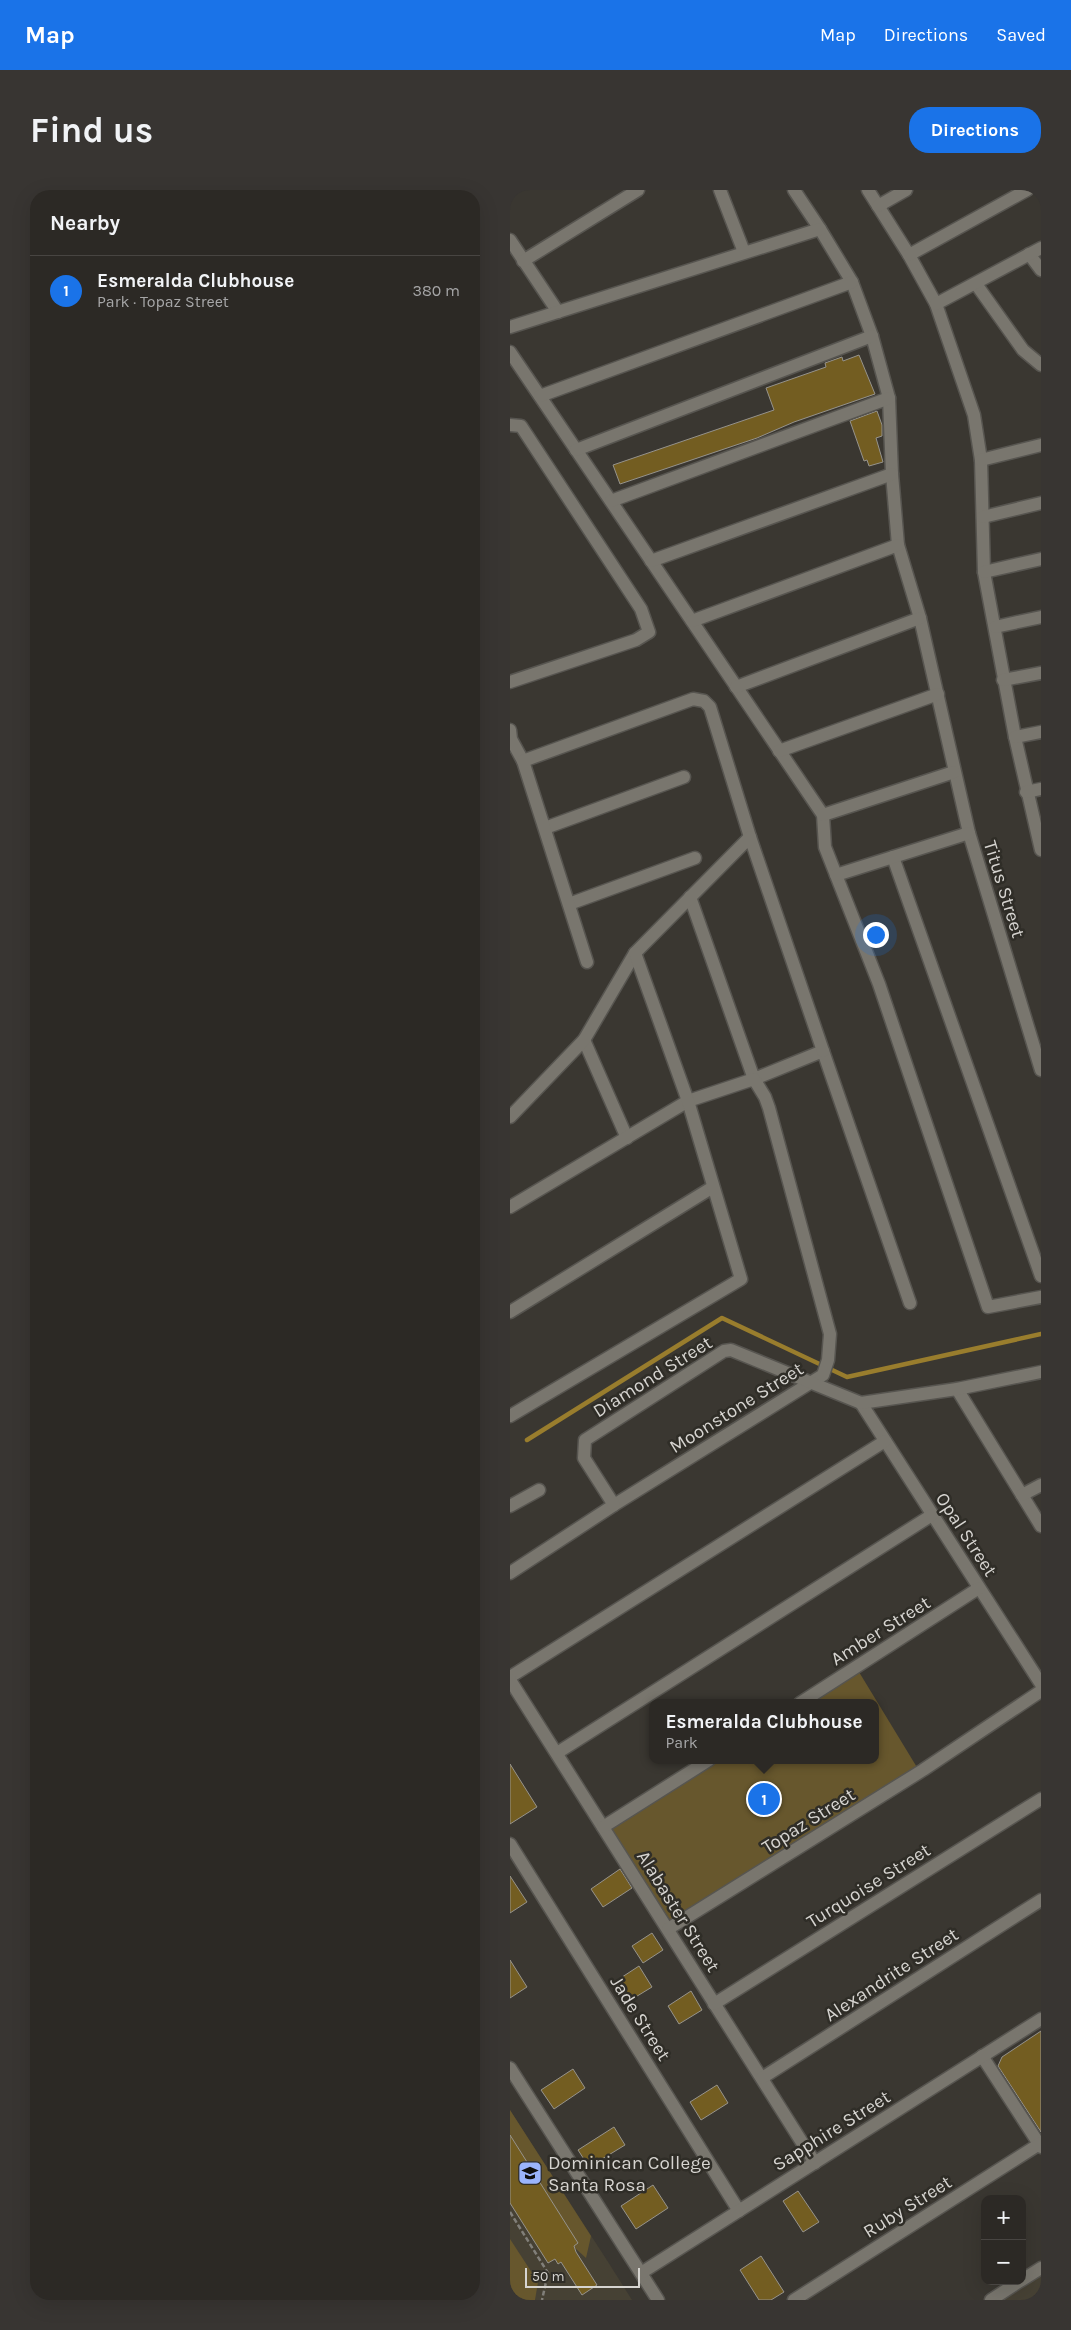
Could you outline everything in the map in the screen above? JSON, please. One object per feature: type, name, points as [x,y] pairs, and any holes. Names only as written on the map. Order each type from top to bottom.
[{"type":"street","points":[[523,261],[638,190]]},
{"type":"street","points":[[720,190],[744,252]]},
{"type":"street","name":"Titus Street","points":[[794,190],[852,282],[872,336],[889,398],[892,474],[898,545],[920,618],[969,833],[1037,1040],[1041,1070]]},
{"type":"street","points":[[868,190],[909,255],[936,304],[974,415],[981,460],[984,572],[1003,680],[1026,792],[1041,850]]},
{"type":"street","points":[[878,206],[906,190]]},
{"type":"street","points":[[909,255],[1027,190]]},
{"type":"street","points":[[510,327],[820,229]]},
{"type":"street","points":[[510,240],[558,312]]},
{"type":"street","points":[[936,304],[1041,248]]},
{"type":"street","points":[[1029,254],[1041,270]]},
{"type":"street","points":[[540,396],[852,282]]},
{"type":"street","points":[[976,284],[1023,350],[1041,365]]},
{"type":"street","points":[[576,450],[872,336]]},
{"type":"street","points":[[510,352],[823,815],[825,847],[879,984],[988,1307],[1041,1297]]},
{"type":"street","points":[[611,501],[889,398]]},
{"type":"street","points":[[510,425],[521,426],[641,609],[649,632],[636,640],[510,682]]},
{"type":"street","points":[[981,460],[1041,445]]},
{"type":"street","points":[[651,560],[892,474]]},
{"type":"street","points":[[983,517],[1041,503]]},
{"type":"street","points":[[692,621],[898,545]]},
{"type":"street","points":[[984,572],[1041,559]]},
{"type":"street","points":[[995,627],[1041,617]]},
{"type":"street","points":[[736,687],[920,618]]},
{"type":"street","points":[[1003,680],[1041,673]]},
{"type":"street","points":[[780,751],[938,694]]},
{"type":"street","points":[[523,761],[693,699],[704,701],[710,707],[750,837],[910,1304]]},
{"type":"street","points":[[510,730],[512,739],[523,761],[587,962]]},
{"type":"street","points":[[1015,737],[1041,732]]},
{"type":"street","points":[[823,815],[954,772]]},
{"type":"street","points":[[545,828],[684,777]]},
{"type":"street","points":[[1026,792],[1041,789]]},
{"type":"street","points":[[836,875],[969,833]]},
{"type":"street","points":[[510,1117],[584,1040],[635,953],[750,837]]},
{"type":"street","points":[[893,857],[1041,1276]]},
{"type":"street","points":[[569,904],[695,858]]},
{"type":"street","points":[[690,897],[754,1079]]},
{"type":"street","points":[[510,1416],[741,1279],[688,1101],[635,953]]},
{"type":"street","points":[[584,1040],[627,1138]]},
{"type":"street","points":[[510,1207],[688,1101],[754,1079],[823,1051]]},
{"type":"street","name":"Moonstone Street","points":[[510,1574],[614,1505],[823,1375],[828,1360],[830,1334],[769,1108],[765,1097],[754,1079]]},
{"type":"street","points":[[510,1312],[713,1187]]},
{"type":"street","name":"Diamond Street","points":[[614,1505],[584,1458],[585,1440],[716,1354],[731,1350],[861,1403]]},
{"type":"street","points":[[861,1403],[957,1389],[1041,1372]]},
{"type":"street","points":[[957,1389],[1041,1526]]},
{"type":"street","name":"Opal Street","points":[[861,1403],[1041,1684]]},
{"type":"street","points":[[510,1679],[885,1440]]},
{"type":"street","points":[[1022,1495],[1041,1484]]},
{"type":"street","points":[[510,1506],[539,1490]]},
{"type":"street","points":[[557,1754],[932,1515]]},
{"type":"street","name":"Amber Street","points":[[806,1699],[980,1588]]},
{"type":"street","name":"Alabaster Street","points":[[510,1679],[815,2163]]},
{"type":"street","name":"Topaz Street","points":[[668,1929],[923,1770],[1041,1691]]},
{"type":"street","points":[[603,1827],[703,1764]]},
{"type":"street","name":"Turquoise Street","points":[[714,2004],[1041,1799]]},
{"type":"street","name":"Jade Street","points":[[510,1844],[739,2211]]},
{"type":"street","name":"Alexandrite Street","points":[[762,2078],[1041,1900]]},
{"type":"street","name":"Sapphire Street","points":[[641,2273],[1041,2019]]},
{"type":"street","points":[[982,2056],[1040,2145]]},
{"type":"street","points":[[510,2068],[658,2300]]},
{"type":"street","name":"Ruby Street","points":[[794,2300],[1040,2145]]},
{"type":"street","points":[[1026,2278],[1041,2268]]},
{"type":"street","points":[[991,2300],[1015,2285]]},
{"type":"path","points":[[510,2212],[548,2273],[542,2300]]},
{"type":"shaded area","points":[[859,1672],[875,1699],[815,1699]]},
{"type":"shaded area","points":[[879,1705],[918,1769],[672,1923],[610,1828],[712,1764],[879,1764]]},
{"type":"shaded area","name":"Dominican College Santa Rosa","points":[[510,2110],[610,2265],[632,2300],[510,2300]]},
{"type":"shaded area","points":[[510,2110],[591,2236],[586,2258],[575,2248],[510,2135]]},
{"type":"shaded area","points":[[510,2239],[538,2282],[535,2300],[510,2300]]},
{"type":"shaded area","points":[[1041,2276],[1041,2300],[1003,2300]]},
{"type":"building","points":[[859,355],[875,394],[794,422],[757,438],[620,484],[613,465],[774,410],[766,388],[826,367],[825,363],[842,357],[843,361]]},
{"type":"building","points":[[877,411],[882,425],[882,436],[876,438],[883,462],[869,466],[867,460],[864,461],[850,421]]},
{"type":"building","points":[[510,1764],[537,1807],[510,1824]]},
{"type":"building","points":[[620,1869],[632,1888],[603,1907],[591,1889]]},
{"type":"building","points":[[510,1876],[527,1902],[510,1913]]},
{"type":"building","points":[[652,1933],[663,1950],[643,1963],[632,1946]]},
{"type":"building","points":[[510,1960],[527,1987],[510,1998]]},
{"type":"building","points":[[639,1966],[652,1987],[629,2001],[616,1981]]},
{"type":"building","points":[[691,1991],[702,2010],[679,2024],[668,2006]]},
{"type":"building","points":[[1041,2031],[1041,2132],[998,2066],[1002,2057]]},
{"type":"building","points":[[573,2069],[585,2088],[554,2109],[541,2090]]},
{"type":"building","points":[[717,2085],[728,2103],[701,2120],[690,2102]]},
{"type":"building","points":[[614,2127],[625,2145],[589,2167],[578,2150]]},
{"type":"building","points":[[510,2135],[578,2243],[574,2246],[576,2252],[597,2285],[582,2295],[561,2262],[558,2264],[555,2259],[548,2263],[510,2203]]},
{"type":"building","points":[[653,2185],[668,2208],[636,2229],[621,2206]]},
{"type":"building","points":[[798,2191],[819,2222],[803,2232],[783,2201]]},
{"type":"building","points":[[761,2256],[784,2292],[771,2300],[759,2300],[740,2270]]},
{"type":"waterway","points":[[527,1440],[722,1318],[847,1377],[1041,1334]]},
{"type":"place","name":"Esmeralda Clubhouse","points":[[764,1799]]},
{"type":"place","name":"Dominican College Santa Rosa","points":[[530,2173]]}]
